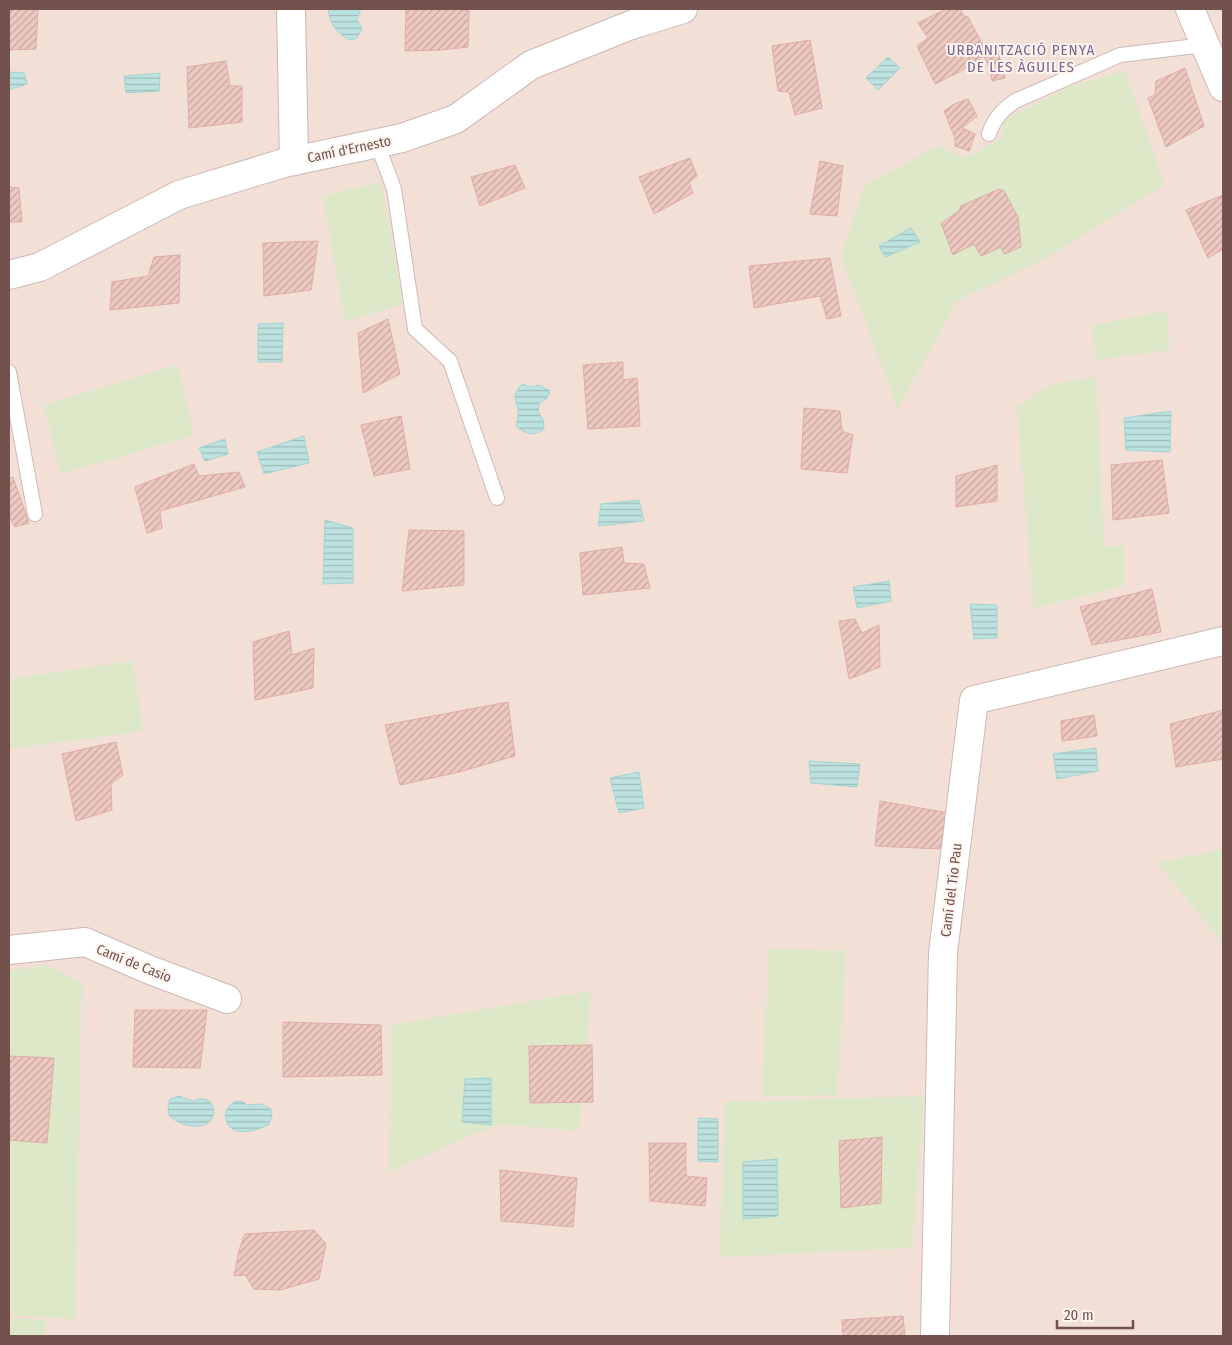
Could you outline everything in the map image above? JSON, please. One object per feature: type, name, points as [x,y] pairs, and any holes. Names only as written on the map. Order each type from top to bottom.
[{"type":"street","points":[[291,9],[294,161]]},
{"type":"street","name":"Camí d'Ernesto","points":[[9,275],[40,267],[179,195],[294,161],[402,138],[456,119],[531,65],[631,25],[683,9]]},
{"type":"street","points":[[1190,9],[1223,87]]},
{"type":"street","name":"Camí del Tio Pau","points":[[935,1336],[943,953],[974,700],[1223,641]]},
{"type":"street","name":"Camí de Casio","points":[[9,950],[85,942],[150,970],[228,999]]},
{"type":"lane","points":[[989,134],[997,116],[1005,108],[1031,93],[1120,55],[1205,45]]},
{"type":"lane","points":[[377,143],[394,189],[415,329],[450,361],[497,498]]},
{"type":"lane","points":[[9,372],[35,514]]},
{"type":"shaded area","points":[[9,9],[1223,9],[1223,1336],[9,1336]]},
{"type":"green space","points":[[1125,71],[1164,185],[1048,257],[957,301],[898,409],[841,256],[864,186],[938,146],[966,158],[1002,138],[1001,121],[1071,86]]},
{"type":"green space","points":[[381,182],[403,304],[345,322],[323,196]]},
{"type":"green space","points":[[1168,311],[1170,350],[1096,360],[1092,325]]},
{"type":"green space","points":[[177,365],[194,435],[61,474],[44,405]]},
{"type":"green space","points":[[1096,377],[1104,547],[1124,545],[1124,586],[1034,608],[1017,407],[1050,385]]},
{"type":"green space","points":[[133,661],[143,731],[9,749],[9,679]]},
{"type":"green space","points":[[1223,849],[1223,943],[1158,863]]},
{"type":"green space","points":[[769,949],[846,951],[837,1095],[762,1097]]},
{"type":"green space","points":[[48,965],[82,983],[75,1319],[9,1315],[9,971]]},
{"type":"green space","points":[[591,991],[579,1131],[500,1124],[448,1145],[390,1172],[391,1025]]},
{"type":"green space","points":[[924,1096],[912,1248],[720,1257],[725,1102]]},
{"type":"green space","points":[[9,1318],[46,1320],[45,1336],[9,1336]]},
{"type":"water","points":[[328,9],[361,9],[357,19],[362,29],[357,38],[350,40],[337,31],[332,24]]},
{"type":"water","points":[[888,57],[900,68],[878,90],[866,78]]},
{"type":"water","points":[[9,72],[24,73],[27,84],[9,90]]},
{"type":"water","points":[[160,73],[159,91],[126,93],[124,76]]},
{"type":"water","points":[[911,228],[920,242],[885,257],[879,246]]},
{"type":"water","points":[[283,323],[282,362],[258,362],[258,324]]},
{"type":"water","points":[[522,384],[531,387],[539,385],[550,391],[547,398],[539,404],[538,412],[543,419],[544,429],[537,433],[526,433],[516,426],[518,412],[515,397]]},
{"type":"water","points":[[1171,411],[1170,452],[1126,450],[1124,418]]},
{"type":"water","points":[[304,436],[309,463],[264,474],[257,452]]},
{"type":"water","points":[[225,439],[228,454],[205,461],[199,448]]},
{"type":"water","points":[[639,500],[644,521],[598,526],[601,504]]},
{"type":"water","points":[[325,520],[353,528],[353,583],[323,584]]},
{"type":"water","points":[[889,581],[891,601],[857,608],[853,587]]},
{"type":"water","points":[[970,604],[997,605],[997,638],[974,639]]},
{"type":"water","points":[[1096,748],[1098,771],[1057,779],[1053,754]]},
{"type":"water","points":[[809,761],[860,764],[857,787],[811,783]]},
{"type":"water","points":[[639,772],[644,808],[619,813],[610,778]]},
{"type":"water","points":[[491,1078],[491,1125],[462,1122],[465,1079]]},
{"type":"water","points":[[179,1096],[193,1101],[208,1100],[214,1110],[209,1122],[203,1125],[186,1125],[169,1115],[170,1099]]},
{"type":"water","points":[[237,1101],[248,1105],[262,1104],[271,1109],[272,1116],[269,1124],[244,1132],[234,1130],[227,1123],[225,1115],[230,1105]]},
{"type":"water","points":[[698,1118],[718,1119],[718,1162],[698,1161]]},
{"type":"water","points":[[777,1159],[778,1216],[743,1219],[743,1162]]},
{"type":"building","points":[[9,9],[38,9],[36,49],[9,50]]},
{"type":"building","points":[[406,9],[456,9],[469,11],[468,47],[405,51]]},
{"type":"building","points":[[946,9],[960,9],[964,16],[968,17],[987,53],[997,48],[1005,78],[992,81],[990,69],[984,56],[963,70],[935,84],[917,46],[928,38],[918,23]]},
{"type":"building","points":[[810,40],[822,108],[795,115],[789,92],[778,91],[772,46]]},
{"type":"building","points":[[226,61],[230,86],[242,86],[242,122],[189,128],[187,67]]},
{"type":"building","points":[[1185,68],[1204,126],[1166,147],[1148,98],[1155,95],[1156,81]]},
{"type":"building","points":[[968,99],[977,116],[962,128],[975,134],[969,151],[955,146],[955,138],[944,111],[954,104]]},
{"type":"building","points":[[690,158],[697,176],[689,182],[693,193],[654,214],[639,177]]},
{"type":"building","points":[[820,161],[843,166],[837,216],[810,214]]},
{"type":"building","points":[[515,165],[525,188],[480,206],[471,177]]},
{"type":"building","points":[[9,187],[19,188],[22,222],[9,222]]},
{"type":"building","points":[[999,189],[1004,191],[1018,217],[1021,247],[1004,254],[1001,247],[981,256],[974,244],[953,255],[941,223],[959,211],[961,206]]},
{"type":"building","points":[[1223,195],[1223,249],[1208,258],[1186,210]]},
{"type":"building","points":[[318,241],[311,290],[264,296],[263,243]]},
{"type":"building","points":[[180,255],[179,303],[110,310],[112,282],[148,276],[154,257]]},
{"type":"building","points":[[830,258],[841,316],[827,319],[820,296],[754,308],[749,266]]},
{"type":"building","points":[[388,319],[400,374],[363,393],[358,333]]},
{"type":"building","points":[[623,362],[623,380],[637,378],[640,426],[588,429],[583,365]]},
{"type":"building","points":[[804,408],[840,411],[842,431],[853,435],[847,473],[801,469]]},
{"type":"building","points":[[401,416],[410,469],[374,476],[361,425]]},
{"type":"building","points":[[1162,460],[1169,513],[1113,520],[1111,465]]},
{"type":"building","points":[[194,464],[199,476],[239,472],[245,487],[160,511],[162,528],[147,533],[135,487]]},
{"type":"building","points":[[997,465],[997,501],[956,507],[956,476]]},
{"type":"building","points":[[13,477],[29,523],[15,527],[9,517],[9,479]]},
{"type":"building","points":[[409,530],[464,531],[464,585],[402,591]]},
{"type":"building","points":[[622,547],[624,563],[644,564],[650,588],[583,595],[580,553]]},
{"type":"building","points":[[1152,589],[1161,632],[1092,645],[1080,607]]},
{"type":"building","points":[[855,619],[862,633],[879,625],[880,667],[849,679],[839,621]]},
{"type":"building","points":[[289,631],[292,655],[314,648],[313,688],[255,700],[253,642]]},
{"type":"building","points":[[508,702],[515,756],[459,772],[400,785],[385,725]]},
{"type":"building","points":[[1223,710],[1223,759],[1176,767],[1170,724]]},
{"type":"building","points":[[1094,715],[1097,736],[1062,741],[1061,721]]},
{"type":"building","points":[[116,742],[123,775],[111,784],[112,810],[76,821],[62,754]]},
{"type":"building","points":[[880,801],[949,813],[940,849],[875,846]]},
{"type":"building","points":[[135,1010],[207,1010],[200,1068],[133,1067]]},
{"type":"building","points":[[283,1022],[381,1025],[382,1075],[283,1077]]},
{"type":"building","points":[[592,1045],[593,1102],[530,1103],[529,1046]]},
{"type":"building","points":[[9,1056],[54,1058],[47,1143],[9,1140]]},
{"type":"building","points":[[882,1137],[881,1203],[841,1208],[839,1141]]},
{"type":"building","points":[[649,1143],[686,1143],[686,1176],[707,1178],[705,1206],[650,1201]]},
{"type":"building","points":[[500,1170],[577,1178],[573,1227],[501,1221]]},
{"type":"building","points":[[314,1230],[326,1244],[319,1279],[280,1290],[254,1289],[245,1275],[234,1276],[239,1250],[245,1234]]},
{"type":"building","points":[[903,1316],[905,1336],[843,1336],[842,1320]]},
{"type":"district","name":"URBANITZACIÓ PENYA DE LES ÀGUILES","points":[[1021,58]]}]
